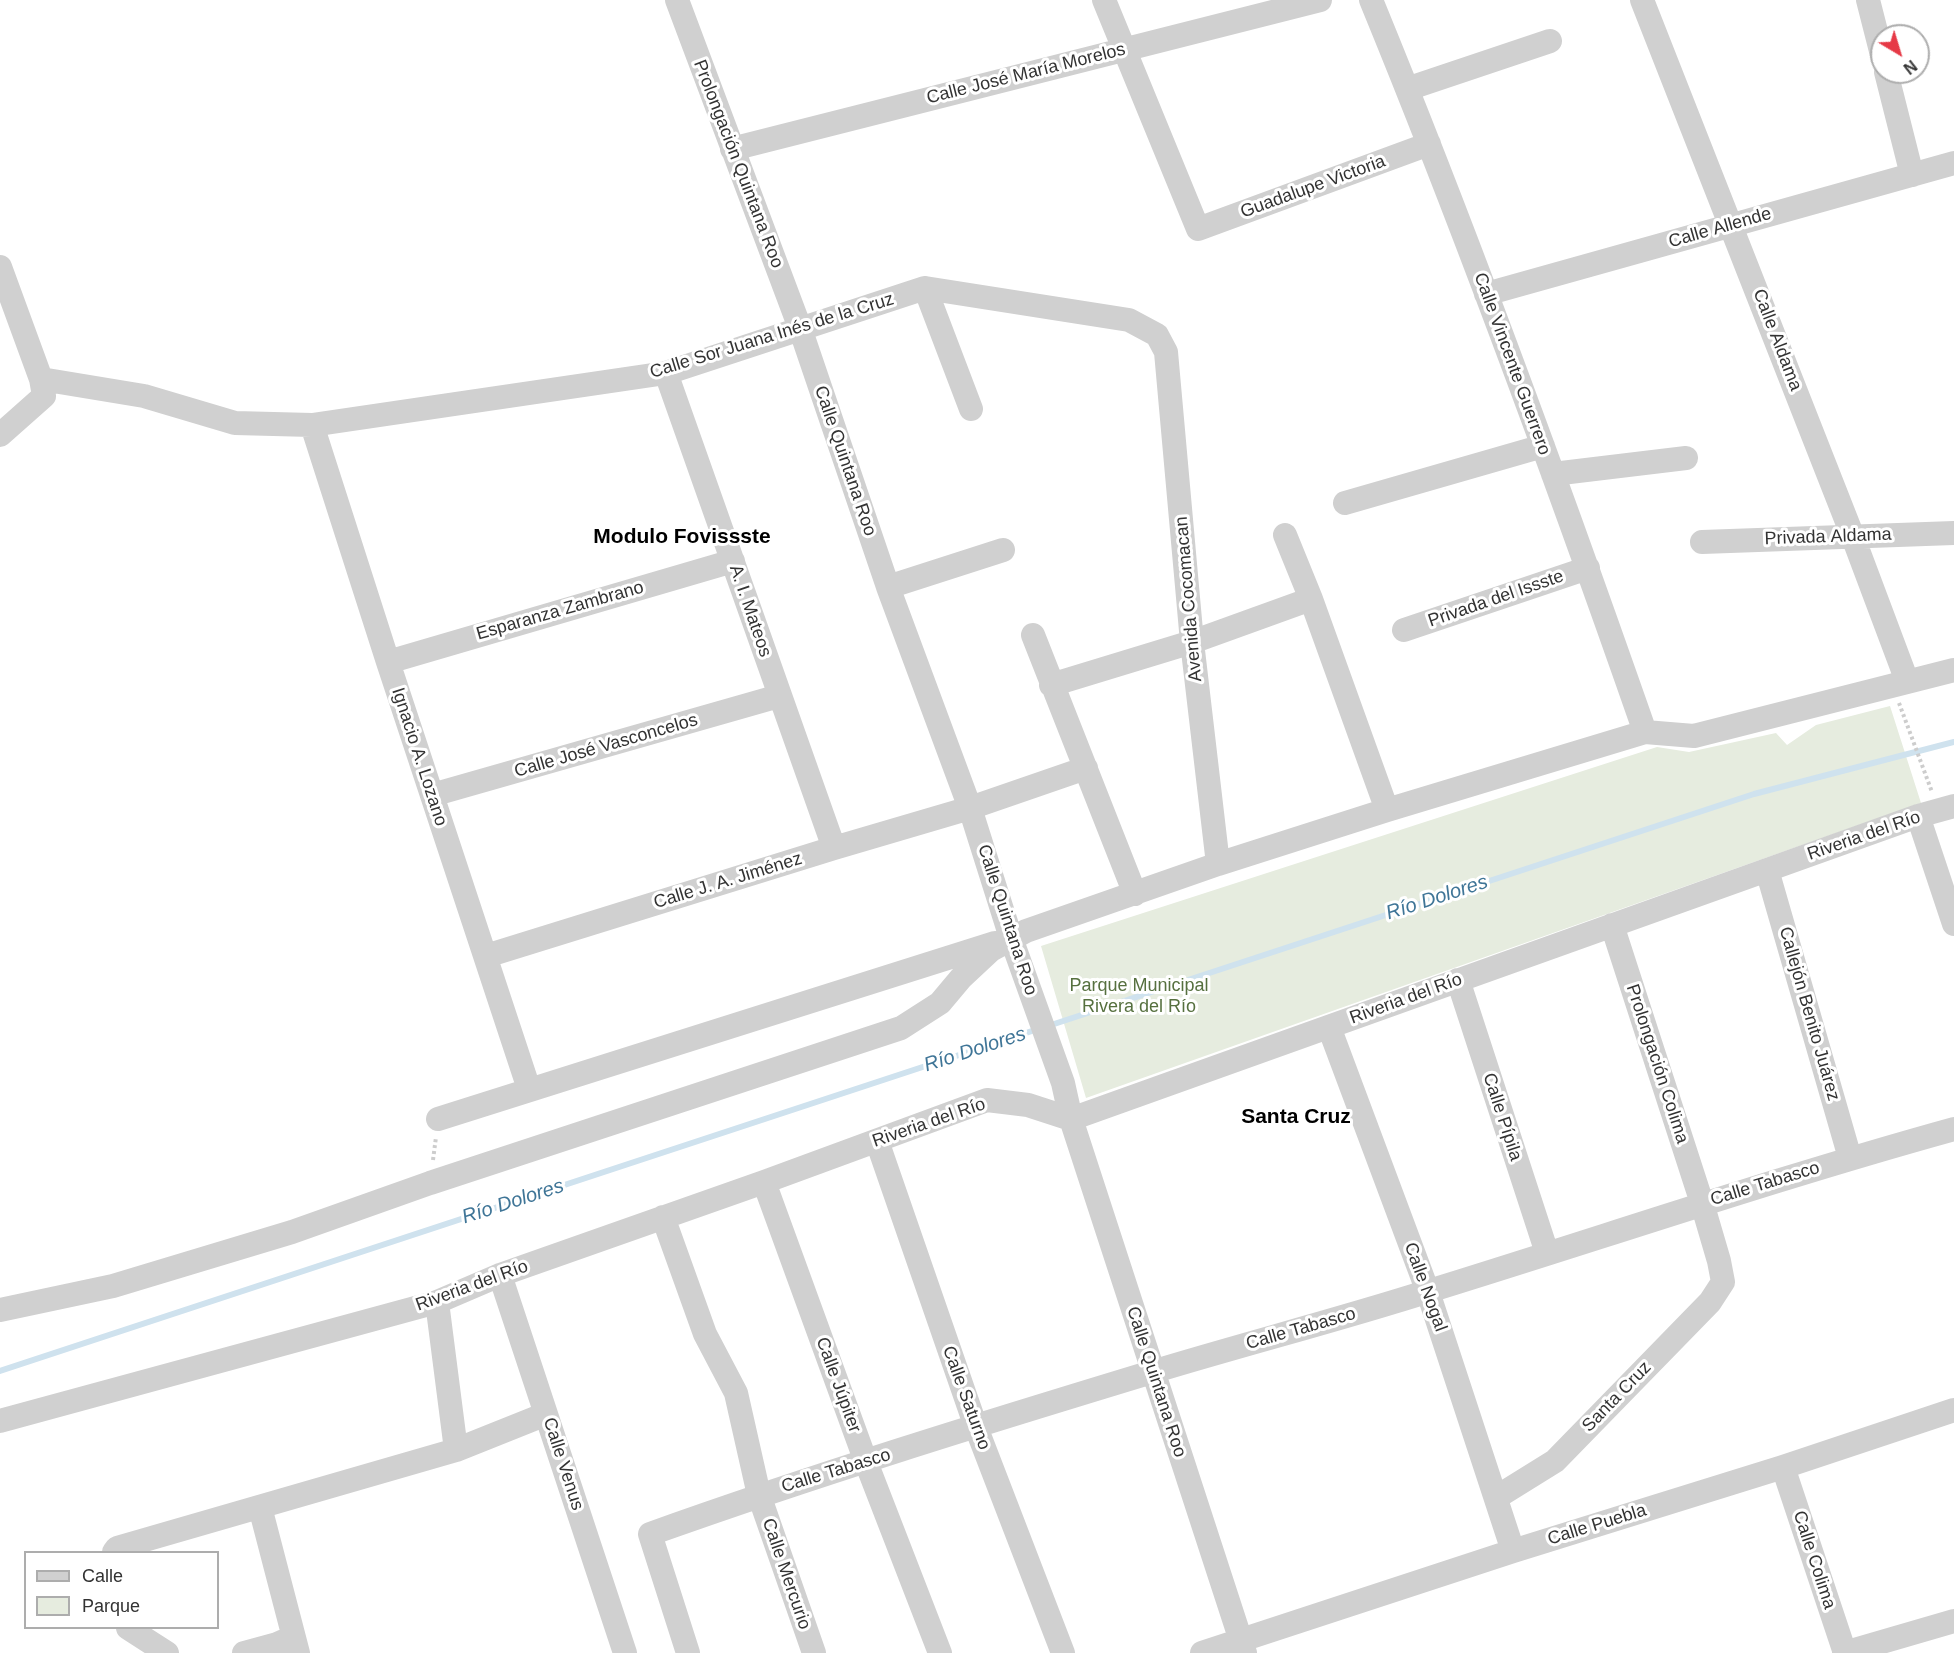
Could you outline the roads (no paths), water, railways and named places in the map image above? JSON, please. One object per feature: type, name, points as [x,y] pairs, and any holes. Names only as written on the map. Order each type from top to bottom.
[{"type":"street","name":"Prolongación Quintana Roo","points":[[677,0],[800,328]]},
{"type":"street","points":[[1104,0],[1124,49]]},
{"type":"street","name":"Calle José María Morelos","points":[[732,149],[1320,0]]},
{"type":"street","name":"Calle Vincente Guerrero","points":[[1371,0],[1429,144],[1544,446],[1645,732]]},
{"type":"street","name":"Calle Aldama","points":[[1642,0],[1732,225],[1907,681]]},
{"type":"street","points":[[1868,0],[1874,24]]},
{"type":"street","points":[[1407,89],[1550,41]]},
{"type":"street","name":"Guadalupe Victoria","points":[[1124,49],[1197,230],[1429,144]]},
{"type":"street","points":[[1889,84],[1912,175]]},
{"type":"street","name":"Calle Allende","points":[[1486,294],[1954,163]]},
{"type":"street","points":[[0,267],[43,387],[0,435]]},
{"type":"street","points":[[925,288],[971,409]]},
{"type":"street","name":"Calle Sor Juana Inés de la Cruz","points":[[43,387],[144,396],[235,423],[312,425],[666,373],[925,288],[1129,320],[1157,335]]},
{"type":"street","name":"Calle Quintana Roo","points":[[800,328],[888,587],[970,808],[1011,938],[1063,1083],[1071,1119],[1243,1647]]},
{"type":"street","name":"Avenida Cocomacan","points":[[1157,335],[1166,352],[1192,642],[1218,864]]},
{"type":"street","name":"A. I. Mateos","points":[[666,373],[834,848]]},
{"type":"street","name":"Ignacio A. Lozano","points":[[312,425],[529,1089]]},
{"type":"street","points":[[1345,503],[1544,446]]},
{"type":"street","points":[[1553,474],[1686,458]]},
{"type":"street","name":"Privada Aldama","points":[[1702,542],[1954,533]]},
{"type":"street","points":[[1285,535],[1311,599],[1387,810]]},
{"type":"street","points":[[888,587],[1003,550]]},
{"type":"street","name":"Esparanza Zambrano","points":[[388,662],[733,561]]},
{"type":"street","name":"Privada del Issste","points":[[1404,630],[1588,568]]},
{"type":"street","points":[[1051,684],[1192,642],[1311,599]]},
{"type":"street","points":[[1033,635],[1135,894]]},
{"type":"street","points":[[0,1310],[124,1283],[292,1232],[430,1183],[901,1028],[940,1003],[991,950],[1011,938],[1218,864],[1645,732],[1694,736],[1954,670]]},
{"type":"street","name":"Calle José Vasconcelos","points":[[432,795],[779,696]]},
{"type":"street","name":"Calle J. A. Jiménez","points":[[486,956],[970,808],[1086,768]]},
{"type":"street","name":"Riveria del Río","points":[[0,1421],[437,1302],[500,1275],[987,1100],[1028,1105],[1071,1119],[1918,816],[1954,806]]},
{"type":"street","points":[[1918,816],[1954,924]]},
{"type":"street","name":"Callejón Benito Juárez","points":[[1767,870],[1850,1158]]},
{"type":"street","name":"Prolongación Colima","points":[[1612,925],[1702,1203],[1723,1282]]},
{"type":"street","points":[[438,1119],[1011,938]]},
{"type":"street","name":"Calle Pípila","points":[[1458,980],[1547,1253]]},
{"type":"street","name":"Calle Nogal","points":[[1329,1027],[1428,1292],[1514,1551]]},
{"type":"street","name":"Calle Tabasco","points":[[688,1653],[650,1534],[759,1495],[1153,1372],[1428,1292],[1702,1203],[1954,1129]]},
{"type":"street","name":"Calle Saturno","points":[[877,1141],[976,1427],[1063,1653]]},
{"type":"street","name":"Calle Júpiter","points":[[764,1182],[940,1653]]},
{"type":"street","name":"Calle Mercurio","points":[[663,1216],[705,1334],[736,1393],[759,1495],[814,1653]]},
{"type":"street","name":"Calle Venus","points":[[500,1275],[625,1653]]},
{"type":"street","name":"Santa Cruz","points":[[1497,1497],[1555,1461],[1710,1302],[1723,1282]]},
{"type":"street","points":[[437,1302],[456,1450]]},
{"type":"street","name":"Calle Puebla","points":[[1202,1653],[1243,1647],[1514,1551],[1783,1467],[1954,1410]]},
{"type":"street","points":[[115,1551],[117,1548],[456,1450],[546,1414]]},
{"type":"street","name":"Calle Colima","points":[[1783,1467],[1844,1653]]},
{"type":"street","points":[[244,1653],[277,1644],[296,1645],[260,1507]]},
{"type":"street","points":[[1844,1653],[1954,1621]]},
{"type":"street","points":[[130,1629],[167,1653]]},
{"type":"waterway","name":"Río Dolores","points":[[1048,1026],[1754,794],[1954,742]]},
{"type":"waterway","name":"Río Dolores","points":[[0,1371],[1038,1029]]},
{"type":"district","name":"Modulo Fovissste","points":[[682,537]]},
{"type":"district","name":"Santa Cruz","points":[[1296,1117]]},
{"type":"park label","name":"Parque Municipal Rivera del Río","points":[[1139,996]]}]
